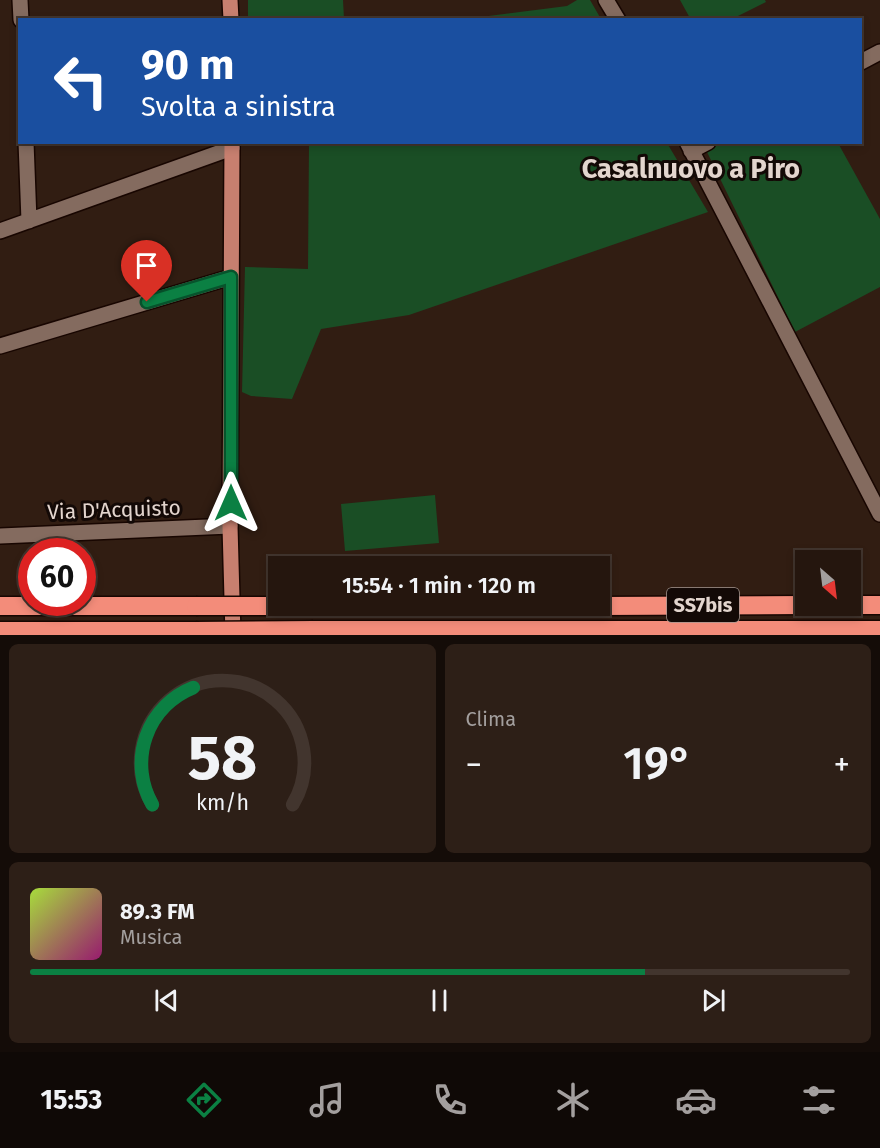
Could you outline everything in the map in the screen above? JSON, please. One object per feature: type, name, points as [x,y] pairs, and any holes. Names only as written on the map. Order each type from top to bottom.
[{"type":"highway","name":"SS7bis","points":[[610,606],[795,605]]},
{"type":"highway","points":[[861,605],[880,605]]},
{"type":"highway","points":[[0,606],[268,606]]},
{"type":"highway","name":"SS7bis","points":[[0,631],[880,630]]},
{"type":"main road","points":[[230,0],[231,18]]},
{"type":"main road","points":[[232,145],[230,526],[233,635]]},
{"type":"street","points":[[20,0],[21,18]]},
{"type":"street","points":[[606,0],[617,18]]},
{"type":"street","points":[[862,61],[880,52]]},
{"type":"street","points":[[26,144],[29,221]]},
{"type":"street","points":[[0,231],[232,145]]},
{"type":"street","points":[[689,147],[880,514]]},
{"type":"street","points":[[0,346],[231,277]]},
{"type":"street","name":"Via D'Acquisto","points":[[0,536],[230,526]]},
{"type":"green space","points":[[248,0],[343,0],[344,18],[248,18]]},
{"type":"green space","points":[[577,0],[590,0],[600,18],[473,18],[567,6]]},
{"type":"green space","points":[[680,0],[765,0],[766,2],[734,18],[690,18]]},
{"type":"green space","points":[[309,144],[668,144],[708,212],[409,315],[321,329],[292,399],[251,396],[242,392],[245,267],[308,269]]},
{"type":"green space","points":[[719,144],[839,144],[880,219],[880,287],[795,332],[706,150]]},
{"type":"green space","points":[[435,495],[439,543],[345,551],[341,504]]},
{"type":"district","name":"Casalnuovo a Piro","points":[[691,169]]},
{"type":"route","points":[[147,302],[231,277],[231,503]]}]
